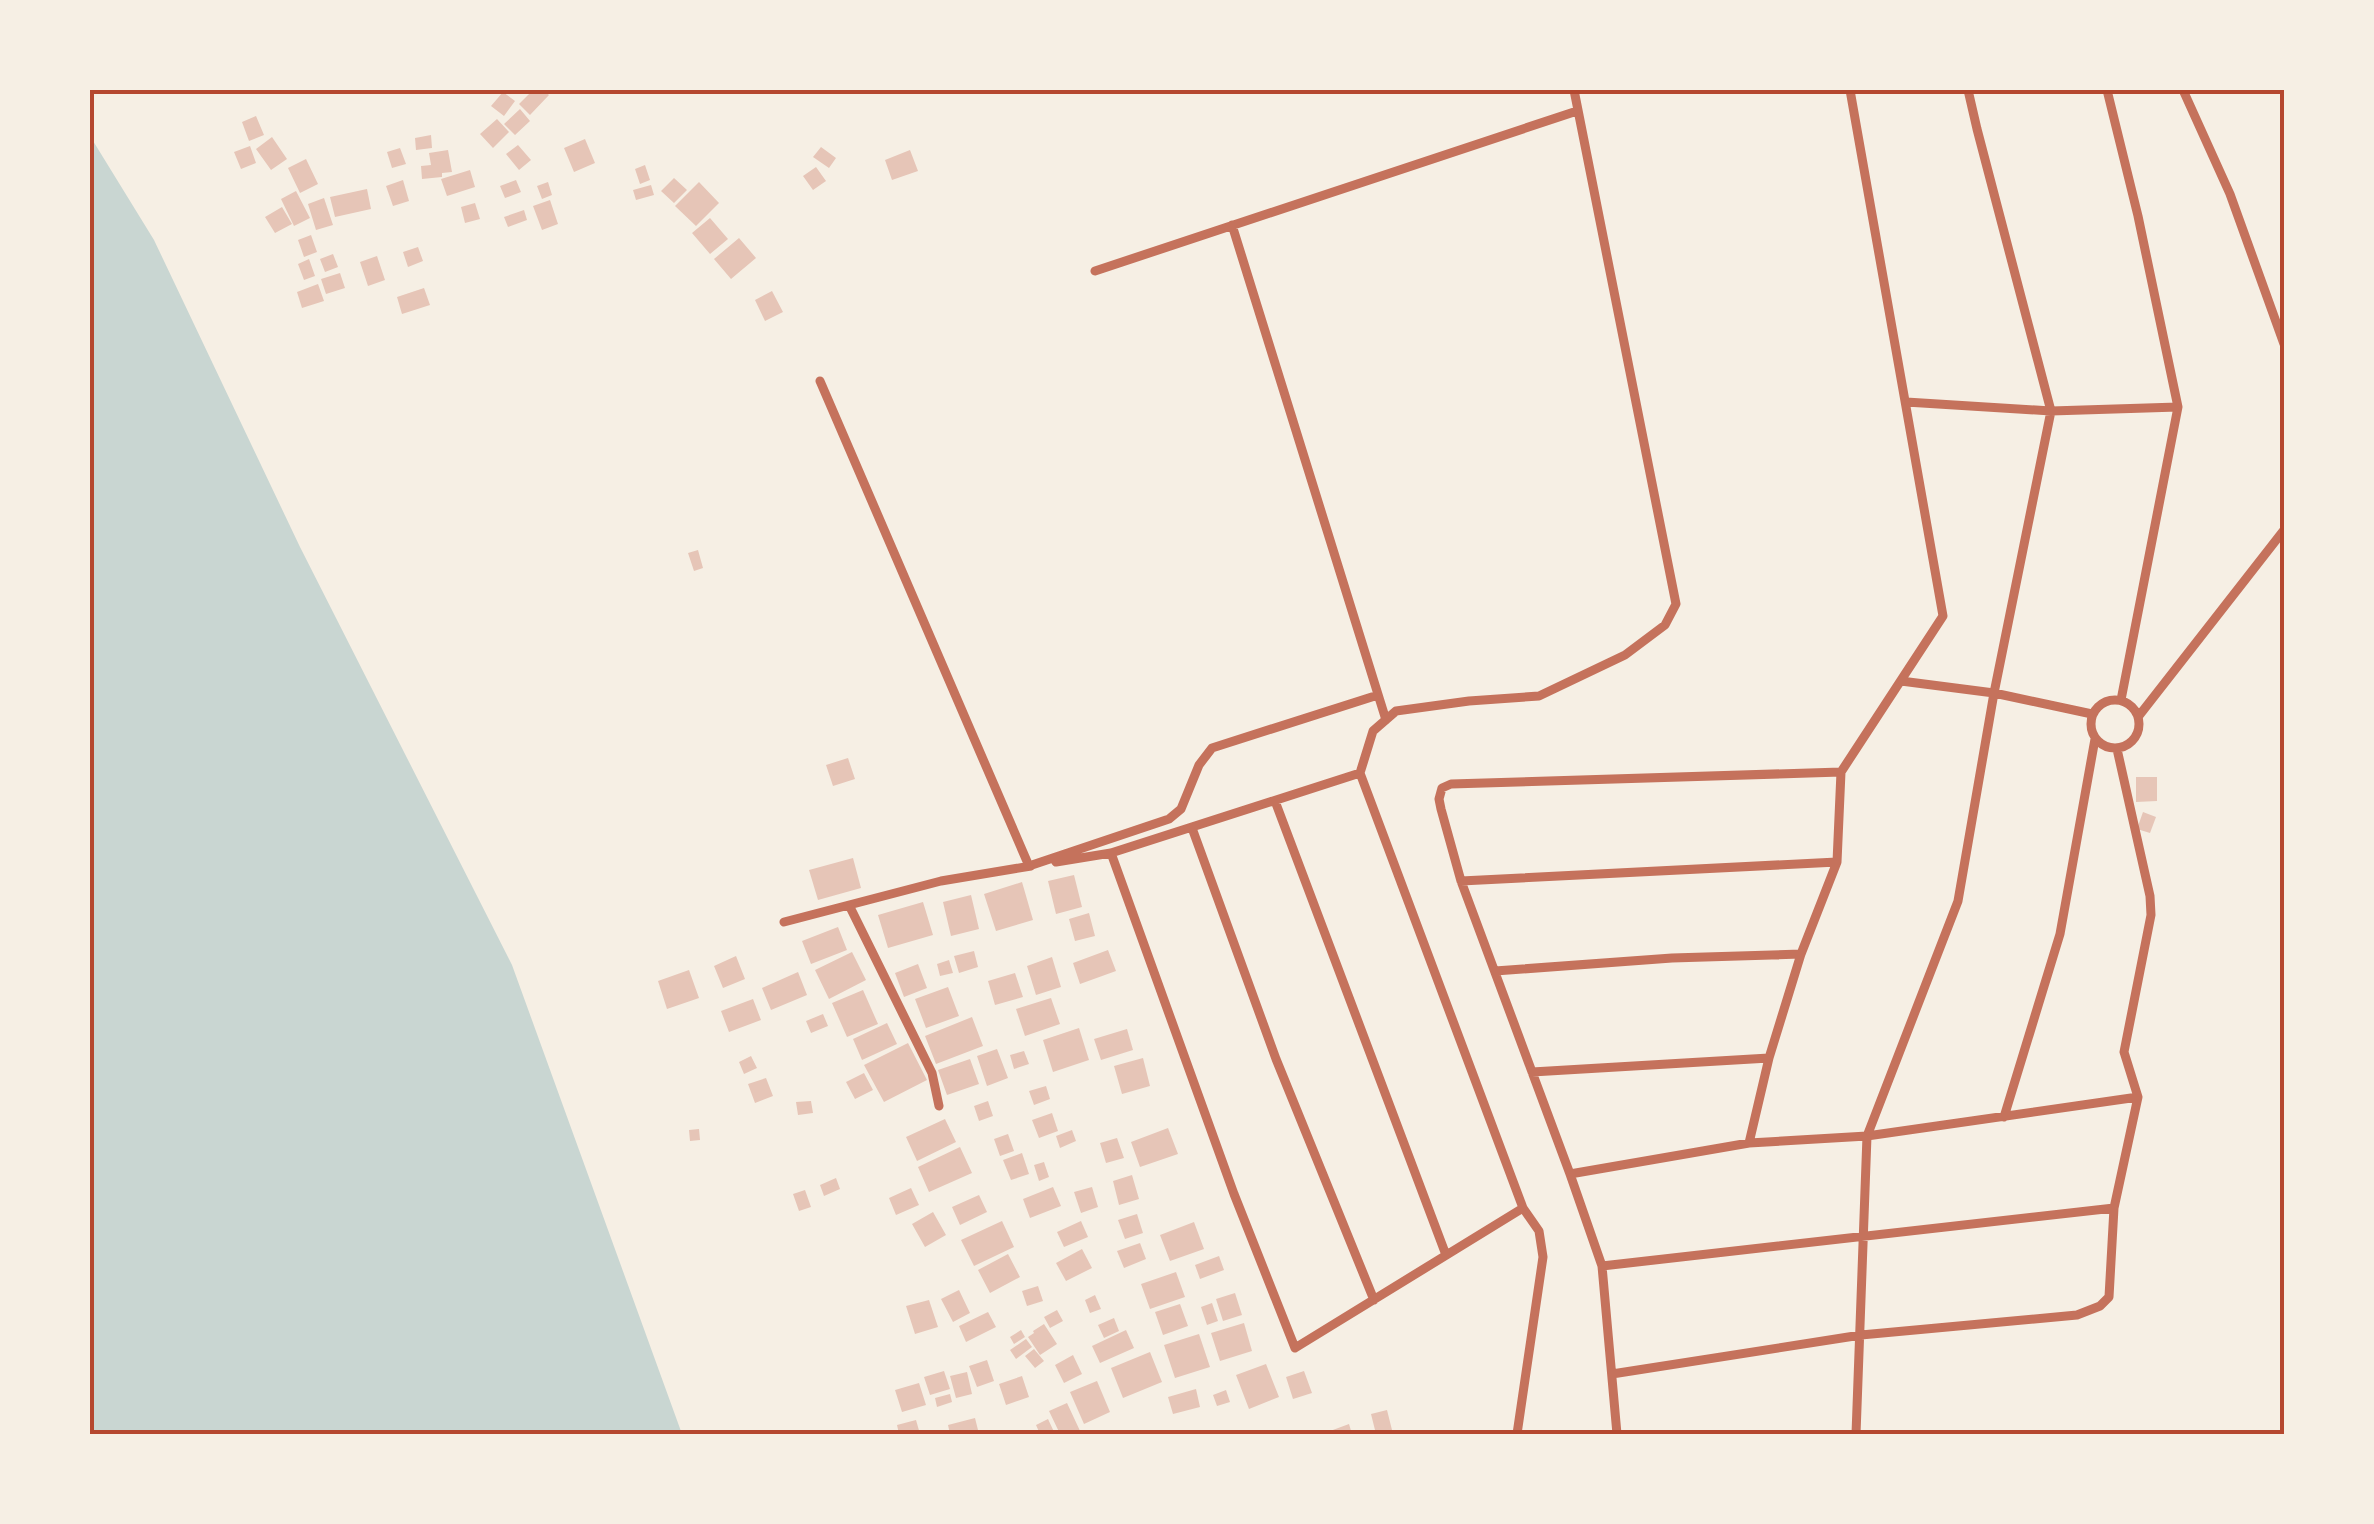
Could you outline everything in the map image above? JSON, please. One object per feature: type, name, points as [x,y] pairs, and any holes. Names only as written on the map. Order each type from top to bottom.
[{"type":"street","points":[[1517,1434],[1543,1258],[1539,1231],[1522,1208],[1360,772],[1373,731],[1396,711],[1538,696],[1625,655],[1665,624],[1676,604],[1574,90]]},
{"type":"street","points":[[1749,1143],[1769,1058],[1801,954],[1837,862],[1840,772],[1943,616],[1850,90]]},
{"type":"street","points":[[1856,1434],[1867,1136],[1958,902],[1994,693],[2051,412],[1968,90]]},
{"type":"street","points":[[2108,90],[2178,407],[2120,700]]},
{"type":"street","points":[[2182,90],[2230,194],[2284,344]]},
{"type":"street","points":[[1095,271],[1578,111]]},
{"type":"street","points":[[1232,226],[1386,720]]},
{"type":"street","points":[[820,381],[1029,866]]},
{"type":"street","points":[[1906,402],[2051,412],[2178,407]]},
{"type":"street","points":[[2138,717],[2284,530]]},
{"type":"street","points":[[1901,681],[1994,693],[2092,714]]},
{"type":"street","points":[[1029,866],[1169,819],[1181,809],[1198,766],[1212,748],[1378,695]]},
{"type":"street","points":[[2004,1117],[2060,934],[2094,739],[2092,714],[2104,702],[2120,700],[2138,717],[2140,726],[2133,741],[2118,749],[2094,739]]},
{"type":"street","points":[[1612,1374],[1862,1335],[2078,1315],[2100,1306],[2109,1297],[2114,1208],[2138,1097],[2124,1052],[2152,915],[2118,749]]},
{"type":"street","points":[[784,922],[941,881],[1111,853],[1360,772]]},
{"type":"street","points":[[1617,1434],[1602,1266],[1461,880],[1439,798],[1442,788],[1451,784],[1840,772]]},
{"type":"street","points":[[1275,801],[1446,1255]]},
{"type":"street","points":[[1192,828],[1276,1059],[1374,1300]]},
{"type":"street","points":[[1111,853],[1234,1194],[1295,1348],[1522,1208]]},
{"type":"street","points":[[1461,880],[1837,862]]},
{"type":"street","points":[[849,905],[932,1073],[939,1106]]},
{"type":"street","points":[[1495,971],[1672,958],[1801,954]]},
{"type":"street","points":[[1532,1072],[1769,1058]]},
{"type":"street","points":[[1570,1174],[1749,1143],[1867,1136],[2138,1097]]},
{"type":"street","points":[[1602,1266],[2114,1208]]},
{"type":"shaded area","points":[[90,136],[154,240],[300,547],[512,965],[682,1434],[90,1434]]},
{"type":"building","points":[[533,90],[544,90],[549,95],[530,115],[519,104]]},
{"type":"building","points":[[503,92],[515,101],[504,116],[491,106]]},
{"type":"building","points":[[520,109],[530,121],[515,135],[504,124]]},
{"type":"building","points":[[256,116],[264,135],[249,141],[242,122]]},
{"type":"building","points":[[497,119],[509,132],[493,148],[480,134]]},
{"type":"building","points":[[431,135],[432,148],[416,150],[415,138]]},
{"type":"building","points":[[272,137],[287,159],[271,170],[256,149]]},
{"type":"building","points":[[585,139],[595,163],[574,172],[564,148]]},
{"type":"building","points":[[518,145],[531,160],[519,170],[506,154]]},
{"type":"building","points":[[250,146],[256,163],[241,169],[234,152]]},
{"type":"building","points":[[821,147],[836,158],[829,168],[813,157]]},
{"type":"building","points":[[400,148],[406,164],[392,168],[387,152]]},
{"type":"building","points":[[448,150],[452,172],[422,179],[421,166],[431,165],[429,153]]},
{"type":"building","points":[[910,150],[918,171],[892,180],[885,160]]},
{"type":"building","points":[[306,159],[318,184],[300,193],[288,168]]},
{"type":"building","points":[[645,165],[650,180],[640,184],[635,169]]},
{"type":"building","points":[[816,167],[826,181],[813,190],[803,176]]},
{"type":"building","points":[[470,170],[475,187],[447,196],[441,179]]},
{"type":"building","points":[[674,178],[687,190],[674,203],[661,191]]},
{"type":"building","points":[[403,180],[409,201],[393,206],[386,186]]},
{"type":"building","points":[[516,180],[521,192],[505,198],[500,186]]},
{"type":"building","points":[[548,182],[552,195],[542,199],[537,186]]},
{"type":"building","points":[[699,182],[719,203],[696,226],[675,206]]},
{"type":"building","points":[[651,185],[654,195],[636,200],[633,190]]},
{"type":"building","points":[[367,189],[371,209],[335,217],[330,197]]},
{"type":"building","points":[[296,191],[310,218],[294,226],[281,199]]},
{"type":"building","points":[[324,198],[333,225],[316,230],[308,204]]},
{"type":"building","points":[[550,200],[558,224],[542,230],[533,206]]},
{"type":"building","points":[[475,203],[480,219],[465,223],[461,207]]},
{"type":"building","points":[[282,207],[292,224],[275,233],[265,217]]},
{"type":"building","points":[[524,210],[527,220],[508,227],[504,217]]},
{"type":"building","points":[[710,218],[728,239],[710,254],[692,233]]},
{"type":"building","points":[[311,235],[317,252],[304,257],[298,240]]},
{"type":"building","points":[[739,238],[756,258],[731,279],[714,259]]},
{"type":"building","points":[[418,247],[423,261],[408,267],[403,252]]},
{"type":"building","points":[[333,254],[338,267],[325,272],[320,259]]},
{"type":"building","points":[[377,256],[385,280],[368,286],[360,262]]},
{"type":"building","points":[[309,259],[315,276],[304,280],[298,264]]},
{"type":"building","points":[[340,273],[345,288],[326,294],[321,279]]},
{"type":"building","points":[[318,284],[324,301],[302,308],[297,292]]},
{"type":"building","points":[[424,288],[430,305],[402,314],[397,297]]},
{"type":"building","points":[[772,291],[783,312],[765,321],[755,300]]},
{"type":"building","points":[[698,550],[703,568],[694,571],[688,553]]},
{"type":"building","points":[[848,758],[855,779],[833,786],[826,765]]},
{"type":"building","points":[[2136,777],[2157,777],[2157,801],[2136,802]]},
{"type":"building","points":[[2143,812],[2156,817],[2150,833],[2137,829]]},
{"type":"building","points":[[853,858],[861,888],[818,900],[809,870]]},
{"type":"building","points":[[1074,875],[1082,907],[1056,914],[1048,881]]},
{"type":"building","points":[[1022,882],[1033,920],[996,931],[984,894]]},
{"type":"building","points":[[971,895],[979,929],[951,936],[943,902]]},
{"type":"building","points":[[923,902],[933,935],[888,948],[878,915]]},
{"type":"building","points":[[1089,913],[1095,936],[1075,941],[1069,919]]},
{"type":"building","points":[[838,927],[847,950],[811,964],[802,941]]},
{"type":"building","points":[[1108,950],[1116,971],[1080,984],[1073,963]]},
{"type":"building","points":[[974,951],[978,967],[959,973],[954,956]]},
{"type":"building","points":[[852,952],[866,980],[829,999],[815,970]]},
{"type":"building","points":[[736,956],[745,979],[723,988],[714,966]]},
{"type":"building","points":[[1052,957],[1061,987],[1036,995],[1027,966]]},
{"type":"building","points":[[949,960],[953,973],[940,976],[937,964]]},
{"type":"building","points":[[918,964],[927,988],[904,997],[895,973]]},
{"type":"building","points":[[689,970],[699,998],[667,1009],[658,981]]},
{"type":"building","points":[[798,972],[807,995],[771,1010],[762,988]]},
{"type":"building","points":[[1015,973],[1023,997],[995,1005],[988,981]]},
{"type":"building","points":[[948,987],[959,1016],[926,1028],[915,999]]},
{"type":"building","points":[[863,990],[878,1024],[847,1037],[832,1003]]},
{"type":"building","points":[[1051,998],[1060,1024],[1025,1036],[1016,1009]]},
{"type":"building","points":[[753,999],[761,1020],[729,1032],[721,1011]]},
{"type":"building","points":[[823,1014],[828,1026],[811,1033],[806,1021]]},
{"type":"building","points":[[972,1017],[983,1046],[936,1064],[925,1036]]},
{"type":"building","points":[[887,1023],[897,1044],[862,1060],[853,1039]]},
{"type":"building","points":[[1079,1028],[1089,1060],[1053,1072],[1043,1040]]},
{"type":"building","points":[[1127,1029],[1133,1050],[1101,1060],[1094,1039]]},
{"type":"building","points":[[908,1043],[927,1080],[884,1102],[864,1065]]},
{"type":"building","points":[[997,1049],[1008,1078],[987,1086],[977,1056]]},
{"type":"building","points":[[1024,1051],[1029,1064],[1014,1069],[1010,1055]]},
{"type":"building","points":[[751,1056],[757,1068],[744,1074],[739,1062]]},
{"type":"building","points":[[1143,1058],[1150,1086],[1122,1094],[1114,1066]]},
{"type":"building","points":[[970,1059],[979,1084],[947,1095],[938,1070]]},
{"type":"building","points":[[864,1073],[873,1090],[855,1099],[846,1082]]},
{"type":"building","points":[[766,1078],[773,1096],[755,1103],[748,1084]]},
{"type":"building","points":[[1046,1086],[1050,1099],[1034,1105],[1029,1091]]},
{"type":"building","points":[[811,1101],[813,1113],[798,1115],[796,1102]]},
{"type":"building","points":[[988,1101],[993,1116],[979,1121],[974,1106]]},
{"type":"building","points":[[1052,1113],[1058,1131],[1039,1138],[1032,1120]]},
{"type":"building","points":[[945,1119],[956,1142],[917,1161],[906,1137]]},
{"type":"building","points":[[1168,1128],[1178,1154],[1140,1167],[1131,1142]]},
{"type":"building","points":[[699,1129],[700,1140],[690,1141],[689,1130]]},
{"type":"building","points":[[1072,1130],[1076,1141],[1060,1148],[1056,1136]]},
{"type":"building","points":[[1008,1134],[1014,1151],[1000,1156],[994,1139]]},
{"type":"building","points":[[1117,1138],[1124,1158],[1106,1163],[1100,1143]]},
{"type":"building","points":[[960,1147],[972,1173],[929,1192],[918,1167]]},
{"type":"building","points":[[1022,1153],[1029,1174],[1011,1180],[1003,1160]]},
{"type":"building","points":[[1044,1162],[1049,1177],[1039,1181],[1034,1165]]},
{"type":"building","points":[[1132,1175],[1139,1199],[1119,1205],[1113,1181]]},
{"type":"building","points":[[836,1178],[840,1189],[824,1196],[820,1185]]},
{"type":"building","points":[[1053,1187],[1061,1206],[1030,1218],[1023,1199]]},
{"type":"building","points":[[1092,1187],[1098,1207],[1081,1213],[1074,1192]]},
{"type":"building","points":[[911,1188],[919,1205],[896,1215],[889,1198]]},
{"type":"building","points":[[805,1190],[811,1207],[799,1211],[793,1194]]},
{"type":"building","points":[[979,1195],[987,1212],[960,1225],[952,1207]]},
{"type":"building","points":[[933,1212],[946,1235],[925,1247],[912,1224]]},
{"type":"building","points":[[1137,1214],[1143,1233],[1125,1239],[1118,1220]]},
{"type":"building","points":[[1002,1221],[1014,1247],[974,1266],[961,1240]]},
{"type":"building","points":[[1081,1221],[1088,1237],[1064,1247],[1057,1232]]},
{"type":"building","points":[[1194,1222],[1204,1249],[1170,1261],[1160,1235]]},
{"type":"building","points":[[1140,1243],[1146,1259],[1124,1268],[1117,1251]]},
{"type":"building","points":[[1082,1249],[1092,1268],[1066,1281],[1056,1263]]},
{"type":"building","points":[[1008,1254],[1020,1277],[990,1293],[978,1270]]},
{"type":"building","points":[[1219,1256],[1224,1270],[1200,1279],[1195,1265]]},
{"type":"building","points":[[1176,1272],[1185,1297],[1150,1309],[1141,1284]]},
{"type":"building","points":[[1038,1286],[1043,1301],[1027,1306],[1022,1291]]},
{"type":"building","points":[[959,1290],[970,1313],[953,1322],[941,1299]]},
{"type":"building","points":[[1235,1293],[1242,1315],[1223,1321],[1216,1299]]},
{"type":"building","points":[[1095,1295],[1101,1309],[1090,1313],[1085,1300]]},
{"type":"building","points":[[929,1300],[938,1327],[915,1334],[906,1306]]},
{"type":"building","points":[[1212,1303],[1218,1321],[1207,1325],[1201,1307]]},
{"type":"building","points":[[1180,1304],[1188,1326],[1163,1335],[1155,1312]]},
{"type":"building","points":[[1057,1310],[1063,1321],[1050,1328],[1044,1317]]},
{"type":"building","points":[[988,1312],[996,1327],[966,1342],[959,1326]]},
{"type":"building","points":[[1114,1318],[1119,1331],[1104,1338],[1098,1325]]},
{"type":"building","points":[[1244,1323],[1252,1351],[1220,1361],[1211,1333]]},
{"type":"building","points":[[1044,1324],[1057,1344],[1040,1355],[1028,1337]]},
{"type":"building","points":[[1021,1330],[1025,1337],[1014,1344],[1010,1337]]},
{"type":"building","points":[[1126,1330],[1134,1348],[1100,1363],[1092,1346]]},
{"type":"building","points":[[1199,1334],[1210,1367],[1175,1378],[1164,1345]]},
{"type":"building","points":[[1026,1339],[1032,1347],[1016,1359],[1010,1350]]},
{"type":"building","points":[[1034,1349],[1044,1361],[1035,1368],[1025,1356]]},
{"type":"building","points":[[1150,1352],[1162,1382],[1123,1398],[1111,1368]]},
{"type":"building","points":[[1073,1355],[1082,1374],[1064,1383],[1055,1365]]},
{"type":"building","points":[[987,1360],[994,1381],[977,1387],[969,1366]]},
{"type":"building","points":[[1266,1364],[1279,1397],[1249,1409],[1236,1375]]},
{"type":"building","points":[[944,1371],[950,1389],[930,1395],[924,1377]]},
{"type":"building","points":[[1304,1371],[1312,1393],[1293,1399],[1286,1377]]},
{"type":"building","points":[[967,1372],[972,1394],[956,1398],[950,1376]]},
{"type":"building","points":[[1022,1376],[1029,1397],[1006,1405],[999,1384]]},
{"type":"building","points":[[1097,1381],[1110,1412],[1084,1424],[1070,1392]]},
{"type":"building","points":[[919,1383],[926,1405],[902,1412],[895,1390]]},
{"type":"building","points":[[1196,1389],[1200,1407],[1173,1414],[1168,1397]]},
{"type":"building","points":[[1226,1390],[1230,1402],[1217,1406],[1213,1395]]},
{"type":"building","points":[[950,1394],[952,1402],[937,1407],[935,1398]]},
{"type":"building","points":[[1067,1403],[1081,1433],[1060,1434],[1049,1411]]},
{"type":"building","points":[[1387,1410],[1392,1430],[1376,1434],[1371,1414]]},
{"type":"building","points":[[975,1418],[979,1434],[950,1434],[948,1425]]},
{"type":"building","points":[[1048,1419],[1055,1434],[1040,1434],[1036,1425]]},
{"type":"building","points":[[916,1420],[920,1434],[899,1434],[897,1425]]},
{"type":"building","points":[[1349,1424],[1352,1434],[1322,1434]]}]
